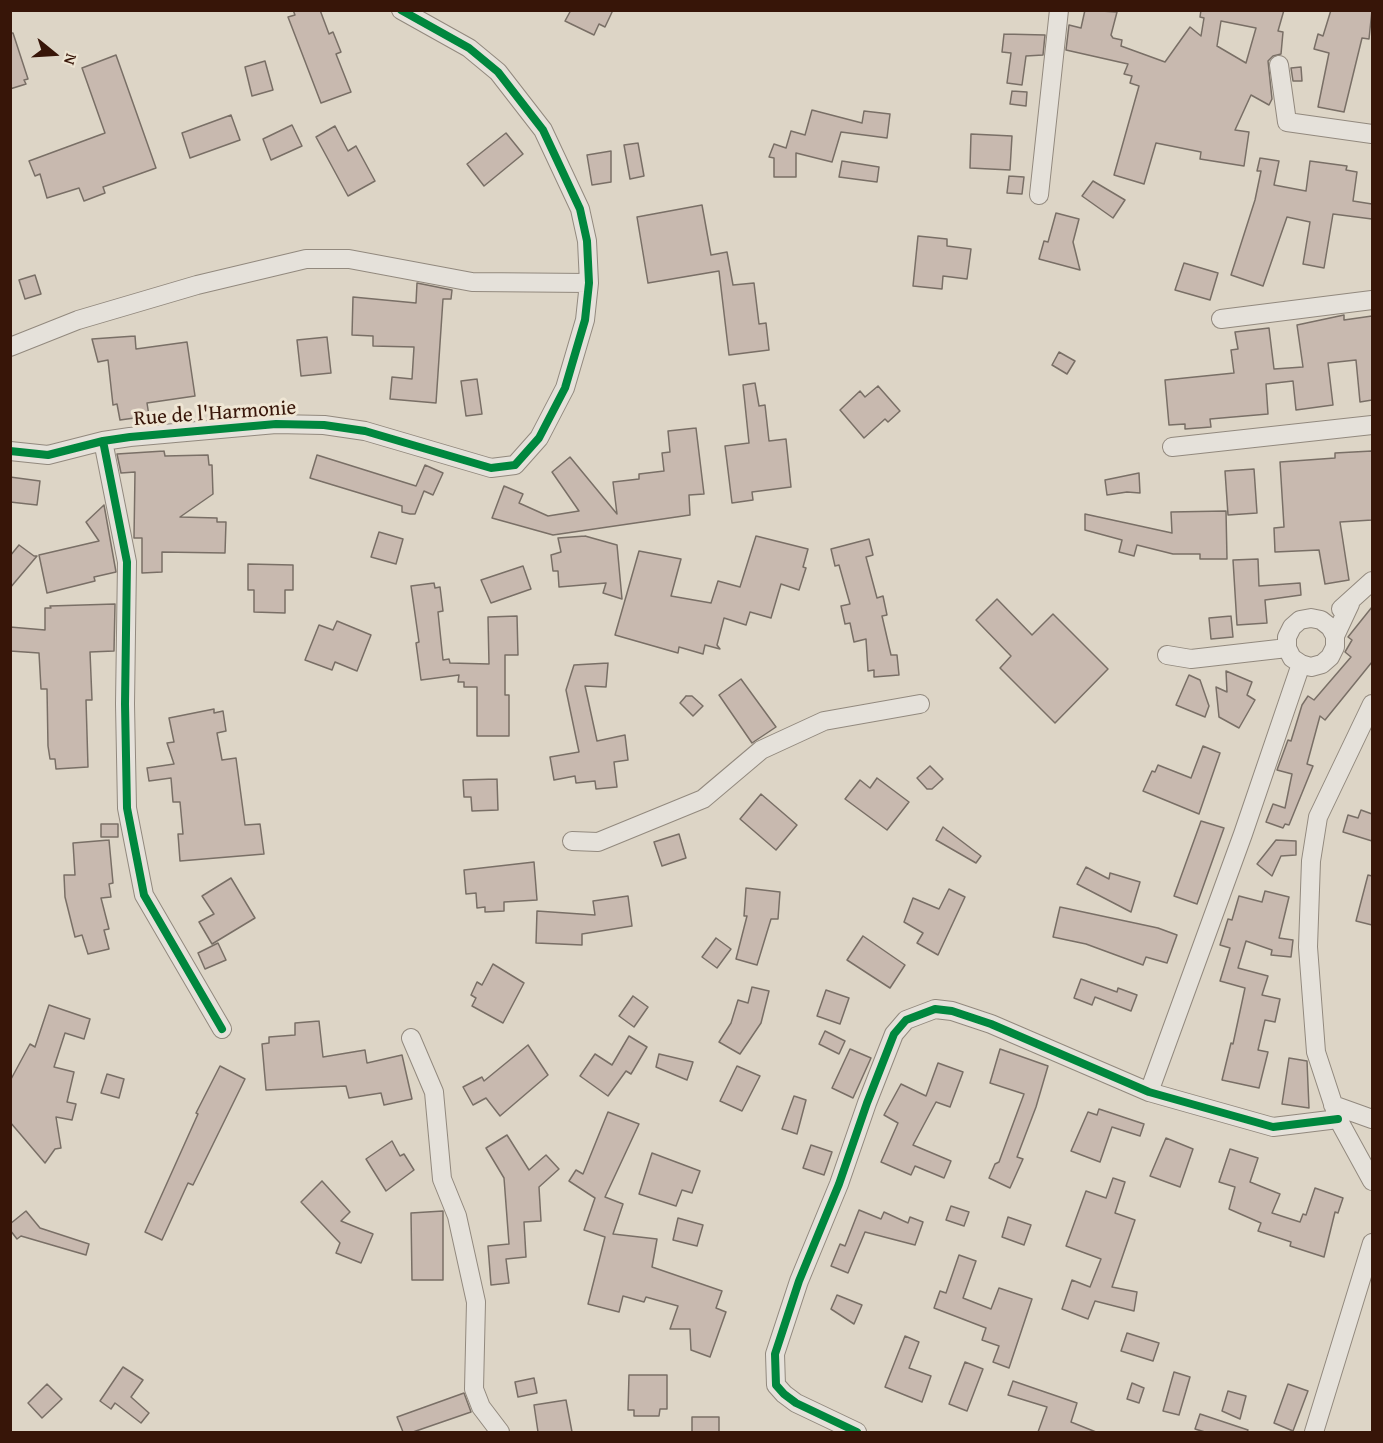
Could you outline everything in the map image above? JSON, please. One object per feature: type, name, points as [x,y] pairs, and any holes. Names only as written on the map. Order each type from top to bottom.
[{"type":"street","name":"Rue de l'Harmonie","points":[[10,451],[48,455],[103,441],[232,427],[324,425],[364,431],[491,468],[515,465],[539,438],[565,388],[585,320],[589,283],[587,241],[580,208],[543,130],[498,72],[469,48],[401,10]]},
{"type":"street","points":[[1039,195],[1059,10]]},
{"type":"street","points":[[1279,65],[1287,122],[1372,134]]},
{"type":"street","points":[[10,347],[78,320],[197,285],[306,260],[349,259],[472,282],[589,283]]},
{"type":"street","points":[[1221,319],[1372,300]]},
{"type":"street","points":[[1172,447],[1372,425]]},
{"type":"street","points":[[103,441],[127,562],[125,704],[127,808],[144,895],[222,1029]]},
{"type":"street","points":[[1321,620],[1350,604],[1372,581]]},
{"type":"street","points":[[1335,636],[1330,627],[1321,620],[1311,618],[1300,620],[1292,627],[1287,637],[1287,648],[1292,658],[1300,664],[1311,667],[1322,664],[1330,657],[1335,647],[1335,636],[1350,604]]},
{"type":"street","points":[[1167,655],[1191,659],[1287,648]]},
{"type":"street","points":[[1149,1092],[1243,834],[1300,664]]},
{"type":"street","points":[[572,841],[598,842],[703,800],[761,750],[824,721],[920,704]]},
{"type":"street","points":[[1372,704],[1366,729],[1318,817],[1311,861],[1308,946],[1317,1052],[1336,1112],[1372,1181]]},
{"type":"street","points":[[857,1432],[796,1403],[784,1394],[776,1385],[775,1354],[799,1281],[839,1184],[874,1083],[894,1034],[906,1020],[935,1009],[952,1011],[991,1024],[1149,1092],[1272,1127],[1336,1112],[1372,1119]]},
{"type":"street","points":[[411,1038],[434,1092],[442,1179],[457,1216],[476,1302],[474,1389],[481,1407],[500,1432]]},
{"type":"street","points":[[1314,1432],[1372,1243]]},
{"type":"building","points":[[293,10],[320,10],[329,34],[333,32],[341,52],[336,54],[351,92],[321,103],[288,17],[295,15]]},
{"type":"building","points":[[571,10],[613,10],[605,27],[599,24],[594,35],[565,21]]},
{"type":"building","points":[[1085,10],[1117,12],[1111,35],[1113,38],[1122,40],[1121,46],[1165,62],[1190,27],[1201,36],[1204,18],[1200,17],[1201,10],[1284,10],[1278,31],[1283,32],[1281,54],[1273,56],[1268,61],[1272,99],[1269,105],[1251,95],[1235,130],[1249,132],[1244,166],[1200,159],[1201,152],[1156,143],[1144,184],[1114,175],[1139,86],[1130,83],[1132,76],[1124,74],[1128,64],[1066,50],[1069,25],[1081,28]],"holes":[[[1221,21],[1256,28],[1246,63],[1217,46]]]},
{"type":"building","points":[[1331,10],[1372,10],[1369,39],[1362,38],[1344,112],[1318,107],[1329,53],[1314,49],[1318,34],[1323,36]]},
{"type":"building","points":[[10,33],[13,33],[28,79],[24,80],[26,84],[10,89]]},
{"type":"building","points":[[1004,34],[1045,35],[1043,55],[1026,56],[1022,85],[1007,83],[1011,53],[1002,52]]},
{"type":"building","points":[[116,55],[156,168],[103,187],[105,193],[84,201],[79,188],[47,198],[40,174],[35,176],[29,161],[105,133],[82,68]]},
{"type":"building","points":[[265,61],[273,90],[252,96],[245,67]]},
{"type":"building","points":[[1301,67],[1302,81],[1293,81],[1291,68]]},
{"type":"building","points":[[1012,91],[1027,92],[1026,106],[1010,104]]},
{"type":"building","points":[[812,110],[862,123],[864,111],[890,114],[887,138],[841,132],[832,162],[796,153],[796,177],[774,177],[774,158],[769,157],[774,144],[786,148],[791,131],[805,135]]},
{"type":"building","points":[[231,115],[240,140],[190,158],[182,133]]},
{"type":"building","points":[[292,125],[302,146],[271,160],[263,139]]},
{"type":"building","points":[[335,126],[348,151],[356,146],[375,181],[348,196],[316,137]]},
{"type":"building","points":[[506,133],[523,154],[484,186],[467,164]]},
{"type":"building","points":[[971,134],[1012,136],[1010,170],[970,168]]},
{"type":"building","points":[[638,143],[644,176],[630,179],[624,145]]},
{"type":"building","points":[[611,151],[611,182],[592,185],[587,155]]},
{"type":"building","points":[[1260,158],[1279,161],[1274,185],[1306,191],[1310,161],[1347,166],[1346,170],[1357,172],[1353,201],[1372,204],[1372,219],[1333,214],[1324,268],[1303,264],[1310,222],[1287,217],[1263,286],[1231,275],[1255,200],[1261,171],[1257,171]]},
{"type":"building","points":[[842,161],[879,167],[877,182],[839,177]]},
{"type":"building","points":[[1009,176],[1024,177],[1022,194],[1007,193]]},
{"type":"building","points":[[1093,181],[1125,200],[1113,218],[1082,196]]},
{"type":"building","points":[[702,205],[711,255],[727,252],[733,285],[754,283],[759,324],[766,323],[769,350],[729,355],[719,271],[648,283],[637,217]]},
{"type":"building","points":[[1056,213],[1079,219],[1073,242],[1080,270],[1039,259],[1044,241],[1048,242]]},
{"type":"building","points":[[918,236],[947,239],[947,246],[971,249],[967,279],[943,276],[942,289],[913,286]]},
{"type":"building","points":[[1184,263],[1218,273],[1210,300],[1175,290]]},
{"type":"building","points":[[35,275],[41,294],[25,299],[19,280]]},
{"type":"building","points":[[417,283],[452,290],[451,299],[443,299],[436,403],[390,399],[392,377],[412,379],[414,347],[373,346],[373,336],[352,335],[353,297],[416,303]]},
{"type":"building","points":[[1344,315],[1344,320],[1372,316],[1372,400],[1360,402],[1356,360],[1328,363],[1333,405],[1296,410],[1293,381],[1266,384],[1268,414],[1210,419],[1211,427],[1185,429],[1185,424],[1169,425],[1165,380],[1234,373],[1231,350],[1238,349],[1235,332],[1269,328],[1274,369],[1303,367],[1297,325]]},
{"type":"building","points":[[135,336],[136,349],[187,342],[195,396],[147,403],[149,416],[120,420],[117,404],[113,405],[108,360],[98,362],[92,339]]},
{"type":"building","points":[[327,337],[331,373],[301,376],[297,340]]},
{"type":"building","points":[[1059,352],[1075,361],[1067,374],[1052,365]]},
{"type":"building","points":[[477,379],[482,414],[466,416],[461,381]]},
{"type":"building","points":[[755,383],[759,406],[765,405],[769,441],[786,439],[791,487],[752,492],[753,500],[732,503],[725,446],[749,443],[743,385]]},
{"type":"building","points":[[878,386],[900,411],[888,422],[885,419],[864,438],[840,410],[860,391],[865,397]]},
{"type":"building","points":[[696,428],[704,494],[689,495],[690,515],[553,535],[492,518],[504,486],[523,494],[519,503],[548,516],[579,511],[552,472],[570,457],[617,514],[613,482],[639,479],[639,474],[664,471],[662,453],[670,452],[668,431]]},
{"type":"building","points":[[164,451],[165,456],[208,455],[209,465],[212,465],[213,494],[180,517],[217,518],[217,522],[226,522],[225,553],[162,552],[162,572],[142,573],[142,538],[134,538],[135,472],[121,473],[117,454]]},
{"type":"building","points":[[1372,451],[1372,520],[1340,522],[1349,580],[1325,584],[1319,550],[1275,552],[1274,528],[1284,527],[1280,462],[1335,458],[1335,453]]},
{"type":"building","points":[[317,455],[416,486],[425,465],[443,473],[433,495],[424,491],[415,514],[410,514],[402,512],[402,506],[310,478]]},
{"type":"building","points":[[1254,469],[1257,513],[1228,515],[1225,471]]},
{"type":"building","points":[[1139,473],[1140,493],[1107,495],[1105,480]]},
{"type":"building","points":[[10,477],[40,481],[37,505],[10,502]]},
{"type":"building","points":[[104,505],[116,572],[94,577],[95,581],[47,593],[39,555],[99,541],[86,522]]},
{"type":"building","points":[[1226,511],[1227,559],[1200,559],[1200,554],[1173,554],[1137,545],[1134,556],[1119,552],[1122,540],[1085,530],[1085,514],[1172,533],[1171,512]]},
{"type":"building","points":[[379,532],[403,539],[396,564],[371,557]]},
{"type":"building","points":[[585,536],[617,545],[622,599],[603,593],[606,583],[559,587],[558,571],[553,571],[551,555],[561,552],[558,538]]},
{"type":"building","points":[[756,536],[808,549],[803,567],[806,568],[799,590],[781,584],[771,618],[750,612],[746,625],[724,618],[717,645],[720,649],[705,645],[703,654],[679,647],[678,653],[615,635],[639,551],[681,559],[671,596],[711,603],[718,581],[740,587]]},
{"type":"building","points":[[869,539],[873,555],[866,557],[877,598],[883,596],[887,615],[882,616],[891,655],[897,655],[899,675],[874,677],[874,670],[868,671],[866,639],[854,642],[850,623],[845,624],[841,606],[850,604],[839,565],[835,566],[831,549]]},
{"type":"building","points":[[19,545],[37,556],[10,588],[10,556]]},
{"type":"building","points":[[1258,559],[1259,586],[1300,583],[1301,595],[1265,600],[1267,623],[1237,625],[1233,560]]},
{"type":"building","points":[[248,564],[293,565],[293,590],[285,590],[285,613],[254,612],[254,590],[248,590]]},
{"type":"building","points":[[523,566],[531,589],[491,603],[481,580]]},
{"type":"building","points":[[434,583],[435,588],[440,587],[443,611],[438,612],[443,660],[449,659],[450,663],[489,664],[488,617],[517,616],[518,655],[505,655],[505,695],[509,695],[509,736],[477,736],[477,687],[464,687],[464,682],[458,682],[459,675],[421,680],[416,643],[419,642],[411,586]]},
{"type":"building","points":[[997,599],[1032,635],[1053,614],[1108,669],[1055,723],[1000,668],[1011,656],[976,620]]},
{"type":"building","points":[[115,604],[114,651],[90,652],[92,700],[86,700],[88,767],[56,769],[55,759],[50,759],[48,746],[47,689],[41,689],[39,653],[10,651],[10,627],[45,630],[45,608],[51,608],[50,606]]},
{"type":"building","points":[[1372,607],[1372,662],[1325,720],[1320,716],[1307,764],[1313,766],[1289,825],[1285,824],[1283,828],[1266,822],[1273,804],[1285,808],[1292,774],[1277,770],[1288,740],[1291,741],[1302,705],[1308,696],[1314,700],[1351,657],[1345,652],[1352,640],[1348,637]]},
{"type":"building","points":[[1231,616],[1233,637],[1211,639],[1209,618]]},
{"type":"building","points":[[337,621],[371,635],[357,671],[335,662],[332,670],[305,660],[319,625],[333,630]]},
{"type":"building","points":[[608,663],[606,687],[585,686],[597,741],[625,735],[628,760],[614,762],[617,787],[596,789],[595,781],[576,783],[575,776],[554,780],[550,757],[579,752],[566,690],[574,665]]},
{"type":"building","points":[[1226,671],[1252,682],[1247,695],[1255,700],[1239,728],[1219,717],[1216,687],[1227,692]]},
{"type":"building","points":[[1189,675],[1200,680],[1209,706],[1205,717],[1176,705]]},
{"type":"building","points":[[741,679],[776,727],[752,743],[719,695]]},
{"type":"building","points":[[686,696],[692,696],[703,706],[693,716],[680,703]]},
{"type":"building","points":[[214,709],[214,713],[223,711],[226,731],[217,733],[222,760],[236,758],[245,825],[260,824],[264,854],[180,861],[178,834],[183,834],[180,802],[173,802],[171,778],[149,781],[147,768],[174,764],[167,743],[174,742],[169,718]]},
{"type":"building","points":[[1203,746],[1220,753],[1199,814],[1143,791],[1152,771],[1155,772],[1158,765],[1191,778]]},
{"type":"building","points":[[930,766],[943,779],[932,789],[927,789],[917,778]]},
{"type":"building","points":[[877,778],[909,802],[887,830],[845,799],[860,780],[870,788]]},
{"type":"building","points":[[497,779],[498,810],[472,811],[471,797],[464,797],[463,780]]},
{"type":"building","points":[[761,794],[797,825],[776,850],[740,819]]},
{"type":"building","points":[[1361,810],[1372,814],[1372,841],[1343,832],[1348,815],[1358,818]]},
{"type":"building","points":[[1201,821],[1224,828],[1197,904],[1174,896]]},
{"type":"building","points":[[101,824],[118,824],[118,837],[101,837]]},
{"type":"building","points":[[943,827],[981,856],[976,863],[936,840]]},
{"type":"building","points":[[679,834],[686,858],[662,866],[654,842]]},
{"type":"building","points":[[109,840],[113,883],[109,884],[111,897],[101,898],[109,929],[104,930],[109,949],[88,954],[82,935],[75,937],[65,897],[64,875],[75,875],[73,843]]},
{"type":"building","points":[[1276,840],[1296,841],[1296,855],[1281,856],[1272,876],[1257,864]]},
{"type":"building","points":[[534,862],[537,900],[504,902],[504,911],[485,912],[485,907],[477,908],[476,893],[466,894],[464,870]]},
{"type":"building","points":[[1086,867],[1109,879],[1110,873],[1140,882],[1131,912],[1077,884]]},
{"type":"building","points":[[1368,875],[1372,876],[1372,925],[1356,921]]},
{"type":"building","points":[[231,878],[255,918],[212,944],[199,922],[214,914],[202,896]]},
{"type":"building","points":[[746,888],[780,892],[778,919],[771,919],[757,965],[736,959],[747,916],[744,916]]},
{"type":"building","points":[[949,889],[965,897],[938,955],[917,943],[923,933],[904,922],[913,898],[939,909]]},
{"type":"building","points":[[1265,891],[1289,897],[1279,938],[1293,940],[1291,957],[1271,955],[1272,950],[1246,941],[1238,968],[1268,976],[1262,995],[1280,999],[1275,1022],[1265,1020],[1258,1050],[1268,1052],[1259,1088],[1222,1080],[1231,1043],[1233,1044],[1245,988],[1220,981],[1230,948],[1220,945],[1228,919],[1232,920],[1239,896],[1262,902]]},
{"type":"building","points":[[628,896],[632,926],[582,934],[582,945],[536,943],[537,911],[595,915],[593,901]]},
{"type":"building","points":[[1060,907],[1158,928],[1177,935],[1167,963],[1146,957],[1143,965],[1086,944],[1053,937]]},
{"type":"building","points":[[863,936],[905,965],[890,988],[847,960]]},
{"type":"building","points":[[716,938],[731,949],[717,968],[702,957]]},
{"type":"building","points":[[218,943],[226,960],[205,969],[198,953]]},
{"type":"building","points":[[493,964],[524,983],[503,1023],[472,1006],[476,998],[471,995],[477,982],[482,985]]},
{"type":"building","points":[[1081,979],[1117,992],[1118,988],[1137,995],[1131,1011],[1095,997],[1092,1005],[1074,998]]},
{"type":"building","points":[[752,987],[769,991],[761,1023],[740,1054],[719,1042],[731,1023],[738,1000],[748,1003]]},
{"type":"building","points":[[826,990],[849,998],[840,1024],[817,1016]]},
{"type":"building","points":[[633,996],[648,1007],[634,1027],[619,1016]]},
{"type":"building","points":[[49,1005],[90,1019],[84,1039],[65,1033],[54,1067],[74,1072],[67,1102],[76,1104],[72,1120],[56,1117],[61,1148],[55,1149],[45,1163],[10,1122],[10,1081],[30,1044],[35,1047]]},
{"type":"building","points":[[319,1021],[323,1057],[365,1050],[367,1063],[402,1055],[412,1099],[384,1105],[381,1093],[349,1098],[346,1086],[266,1090],[262,1044],[269,1043],[269,1037],[295,1035],[295,1023]]},
{"type":"building","points":[[825,1031],[845,1041],[839,1054],[819,1044]]},
{"type":"building","points":[[629,1036],[647,1047],[631,1074],[626,1071],[608,1096],[580,1076],[595,1054],[612,1065]]},
{"type":"building","points":[[528,1045],[548,1075],[500,1116],[486,1098],[473,1105],[463,1087],[482,1077],[484,1081]]},
{"type":"building","points":[[850,1049],[871,1058],[853,1098],[832,1088]]},
{"type":"building","points":[[1000,1049],[1048,1066],[1036,1107],[1017,1157],[1023,1159],[1010,1188],[989,1178],[995,1164],[999,1162],[1024,1094],[990,1083]]},
{"type":"building","points":[[659,1054],[693,1062],[687,1080],[656,1067]]},
{"type":"building","points":[[1289,1058],[1307,1061],[1309,1108],[1282,1104]]},
{"type":"building","points":[[938,1063],[963,1072],[950,1107],[936,1102],[913,1145],[951,1161],[944,1178],[915,1166],[911,1175],[881,1162],[898,1123],[884,1115],[901,1084],[926,1096]]},
{"type":"building","points":[[220,1066],[245,1079],[193,1185],[188,1183],[162,1240],[145,1232],[198,1114],[196,1113]]},
{"type":"building","points":[[737,1066],[760,1076],[742,1111],[720,1101]]},
{"type":"building","points":[[107,1074],[124,1079],[119,1098],[101,1093]]},
{"type":"building","points":[[794,1096],[806,1100],[797,1134],[782,1129]]},
{"type":"building","points":[[1099,1109],[1144,1124],[1140,1136],[1112,1127],[1100,1162],[1071,1151],[1088,1112],[1097,1115]]},
{"type":"building","points":[[608,1112],[639,1124],[605,1197],[623,1204],[613,1234],[657,1239],[652,1267],[722,1291],[716,1308],[726,1312],[710,1357],[691,1350],[690,1329],[670,1329],[678,1306],[646,1297],[644,1302],[623,1296],[619,1312],[588,1304],[605,1237],[584,1230],[595,1198],[569,1181],[576,1170],[583,1174]]},
{"type":"building","points":[[507,1135],[529,1170],[546,1155],[559,1169],[539,1187],[541,1221],[524,1222],[526,1257],[506,1259],[509,1283],[491,1285],[488,1246],[509,1244],[504,1178],[486,1148]]},
{"type":"building","points":[[1166,1138],[1193,1149],[1180,1187],[1150,1176]]},
{"type":"building","points":[[392,1141],[400,1156],[404,1154],[414,1170],[386,1191],[366,1159]]},
{"type":"building","points":[[811,1145],[832,1152],[824,1175],[803,1168]]},
{"type":"building","points":[[1230,1149],[1258,1158],[1250,1182],[1280,1194],[1272,1213],[1300,1222],[1303,1214],[1306,1215],[1315,1188],[1343,1198],[1338,1213],[1335,1212],[1324,1257],[1290,1246],[1291,1242],[1258,1231],[1261,1223],[1229,1209],[1235,1187],[1219,1182]]},
{"type":"building","points":[[652,1153],[700,1171],[692,1193],[682,1190],[676,1206],[639,1194]]},
{"type":"building","points":[[1113,1178],[1125,1182],[1115,1213],[1135,1220],[1112,1287],[1137,1292],[1134,1311],[1095,1301],[1088,1319],[1062,1309],[1072,1280],[1090,1287],[1101,1259],[1066,1246],[1086,1191],[1106,1198]]},
{"type":"building","points":[[322,1181],[350,1212],[341,1221],[373,1234],[361,1263],[336,1253],[340,1243],[301,1202]]},
{"type":"building","points":[[951,1206],[969,1212],[964,1226],[946,1220]]},
{"type":"building","points":[[859,1210],[881,1219],[884,1212],[908,1223],[910,1217],[923,1222],[915,1245],[865,1232],[848,1273],[831,1266],[840,1244],[845,1246]]},
{"type":"building","points":[[26,1211],[40,1228],[89,1244],[86,1255],[21,1236],[17,1239],[10,1230],[10,1224]]},
{"type":"building","points":[[443,1211],[443,1280],[412,1280],[411,1213]]},
{"type":"building","points":[[1008,1217],[1031,1225],[1024,1245],[1002,1237]]},
{"type":"building","points":[[678,1218],[703,1225],[697,1246],[673,1240]]},
{"type":"building","points":[[959,1255],[976,1261],[963,1298],[991,1309],[999,1288],[1032,1299],[1009,1368],[993,1362],[999,1346],[982,1340],[986,1328],[934,1308],[940,1291],[946,1293]]},
{"type":"building","points":[[837,1295],[862,1305],[854,1324],[831,1309]]},
{"type":"building","points":[[1127,1333],[1159,1343],[1153,1361],[1121,1351]]},
{"type":"building","points":[[905,1336],[919,1342],[909,1368],[931,1376],[922,1402],[885,1387]]},
{"type":"building","points":[[965,1362],[983,1369],[967,1411],[949,1404]]},
{"type":"building","points":[[123,1367],[143,1380],[131,1397],[149,1413],[141,1423],[115,1403],[111,1409],[100,1401]]},
{"type":"building","points":[[1174,1372],[1190,1377],[1179,1415],[1163,1411]]},
{"type":"building","points":[[629,1375],[667,1375],[667,1409],[660,1409],[659,1416],[634,1416],[634,1410],[628,1410]]},
{"type":"building","points":[[534,1378],[537,1393],[518,1397],[515,1382]]},
{"type":"building","points":[[1013,1381],[1077,1403],[1071,1422],[1096,1432],[1038,1432],[1047,1407],[1008,1395]]},
{"type":"building","points":[[1132,1383],[1144,1388],[1139,1403],[1127,1399]]},
{"type":"building","points":[[47,1384],[62,1399],[42,1418],[28,1403]]},
{"type":"building","points":[[1288,1384],[1308,1391],[1293,1431],[1274,1423]]},
{"type":"building","points":[[1228,1391],[1246,1396],[1240,1419],[1222,1411]]},
{"type":"building","points":[[464,1393],[471,1412],[413,1432],[403,1432],[397,1417]]},
{"type":"building","points":[[566,1400],[572,1432],[538,1432],[534,1405]]},
{"type":"building","points":[[1200,1414],[1248,1430],[1247,1432],[1205,1432],[1195,1429]]},
{"type":"building","points":[[692,1417],[719,1417],[719,1432],[692,1432]]},
{"type":"cycle path","points":[[10,451],[48,455],[103,441],[130,437],[276,424],[324,425],[365,431],[491,468],[515,465],[539,438],[565,388],[585,320],[589,283],[587,241],[580,209],[543,130],[498,72],[469,48],[401,10]]},
{"type":"cycle path","points":[[103,441],[127,562],[125,704],[127,808],[144,895],[222,1029]]},
{"type":"cycle path","points":[[857,1432],[796,1403],[784,1394],[776,1385],[775,1354],[799,1281],[839,1184],[894,1034],[906,1020],[935,1009],[952,1011],[991,1024],[1149,1092],[1273,1127],[1338,1119]]}]
